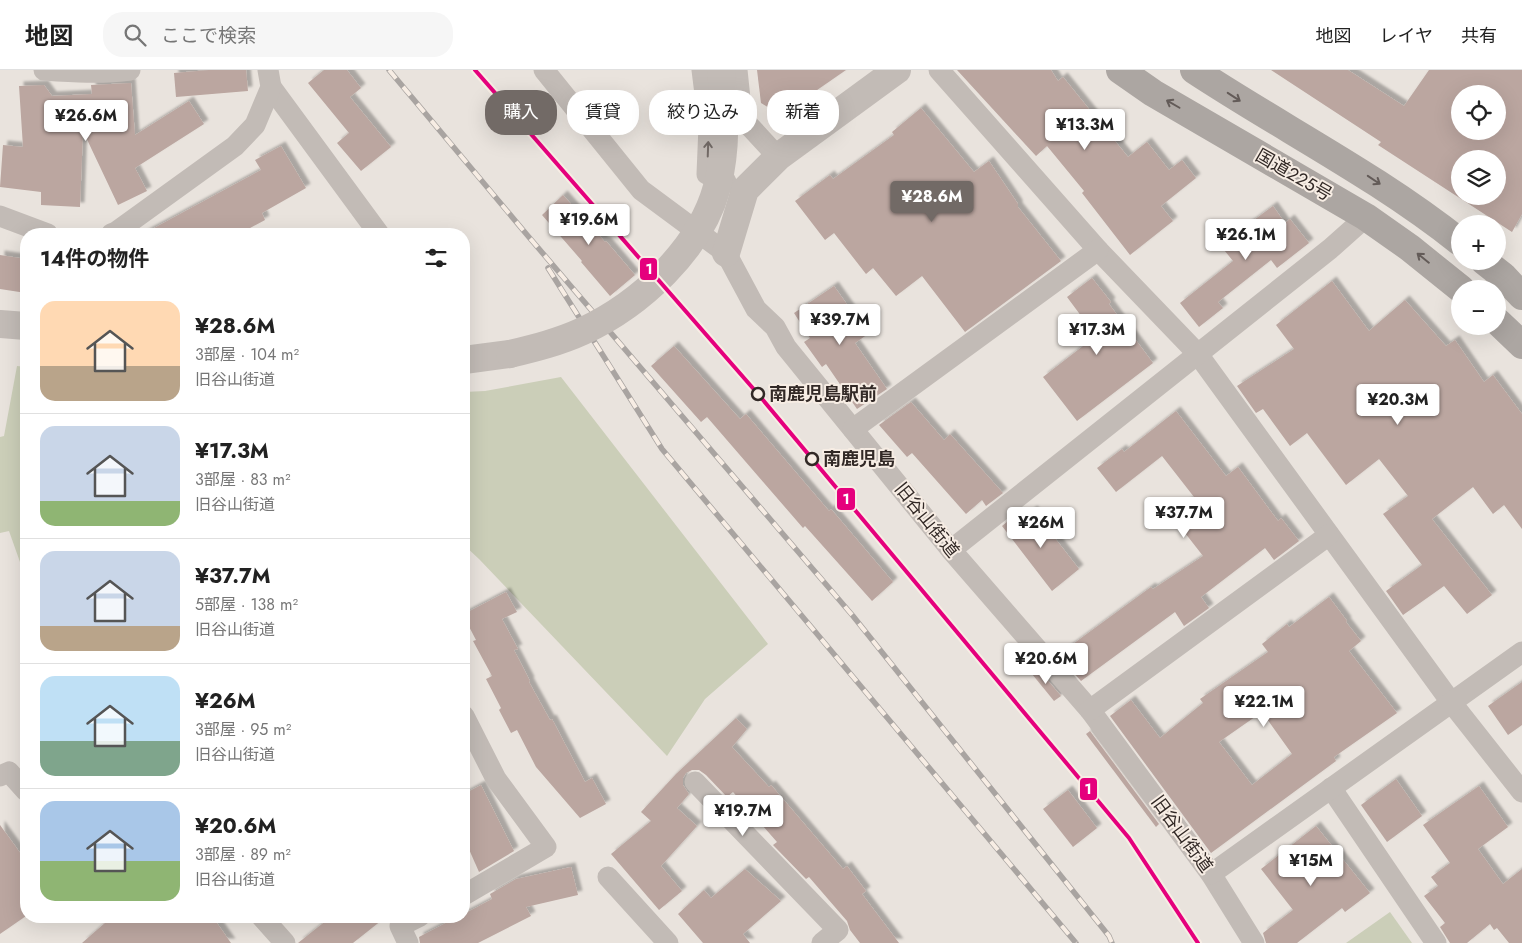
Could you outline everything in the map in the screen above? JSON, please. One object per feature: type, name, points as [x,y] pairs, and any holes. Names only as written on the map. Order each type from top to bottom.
[{"type":"highway","name":"国道225号","points":[[1120,70],[1152,93],[1366,217],[1410,248],[1451,281]]},
{"type":"highway","name":"国道225号","points":[[1194,70],[1245,103],[1366,175],[1451,235]]},
{"type":"highway","points":[[1495,270],[1522,296]]},
{"type":"highway","points":[[1506,330],[1522,345]]},
{"type":"street","points":[[44,70],[117,72],[130,70]]},
{"type":"street","name":"旧谷山街道","points":[[544,70],[641,190],[726,253],[756,309],[775,328],[786,348],[951,550],[1090,710],[1211,874],[1254,943]]},
{"type":"street","points":[[702,70],[708,126],[707,174],[745,190]]},
{"type":"street","points":[[470,359],[510,354],[550,344],[583,331],[620,311],[671,266],[691,242],[704,219],[717,188],[722,160],[724,104],[721,70]]},
{"type":"street","points":[[737,70],[742,118],[778,157]]},
{"type":"street","points":[[726,253],[745,190],[778,157],[898,70]]},
{"type":"street","points":[[939,70],[1098,250],[1197,353],[1451,702],[1522,792]]},
{"type":"street","points":[[122,228],[235,146],[255,125],[269,78]]},
{"type":"street","points":[[269,78],[376,228]]},
{"type":"street","points":[[0,216],[32,228]]},
{"type":"street","points":[[951,550],[1197,353],[1337,244],[1366,217]]},
{"type":"street","points":[[853,430],[1098,250]]},
{"type":"street","points":[[0,324],[20,326]]},
{"type":"street","points":[[1090,710],[1329,535]]},
{"type":"street","points":[[1211,874],[1522,652]]},
{"type":"street","points":[[470,728],[496,779],[546,847],[470,891]]},
{"type":"street","points":[[12,771],[20,782]]},
{"type":"street","points":[[695,782],[838,930],[822,943]]},
{"type":"street","points":[[1331,788],[1436,943]]},
{"type":"street","points":[[608,877],[668,943]]},
{"type":"street","points":[[267,923],[285,943]]},
{"type":"street","points":[[406,923],[400,926],[408,943]]},
{"type":"green space","points":[[17,366],[20,366],[20,562],[9,531],[0,533],[0,437],[4,436]]},
{"type":"green space","points":[[561,377],[768,644],[705,699],[667,756],[470,551],[470,392],[485,391]]},
{"type":"green space","points":[[1390,912],[1412,943],[1346,943]]},
{"type":"building","points":[[209,70],[246,70],[248,91],[176,97],[174,73]]},
{"type":"building","points":[[324,70],[347,70],[361,88],[350,97],[391,147],[361,171],[337,143],[349,133],[308,83]]},
{"type":"building","points":[[757,70],[846,70],[817,90],[767,90],[767,107],[761,103]]},
{"type":"building","points":[[957,70],[1051,70],[1058,81],[1063,77],[1128,157],[1147,142],[1169,170],[1182,160],[1196,178],[1161,206],[1173,221],[1130,255],[1082,193],[1084,191],[1047,146],[1036,156]]},
{"type":"building","points":[[1271,70],[1348,70],[1404,106],[1429,70],[1522,70],[1522,214],[1512,232],[1506,228],[1506,215],[1486,215],[1470,205],[1506,205],[1506,150],[1451,150],[1451,192],[1378,145],[1381,142]]},
{"type":"building","points":[[131,83],[135,135],[189,101],[204,124],[135,168],[147,191],[118,205],[83,131],[80,207],[41,205],[41,192],[0,187],[3,145],[23,147],[19,86],[44,85],[52,96],[92,94],[91,85]]},
{"type":"building","points":[[921,108],[974,172],[989,161],[1018,204],[1018,207],[1061,261],[965,332],[922,276],[896,296],[873,268],[866,274],[834,233],[825,240],[795,201],[830,175],[833,179],[894,135],[892,132]]},
{"type":"building","points":[[281,146],[306,188],[262,213],[265,220],[250,228],[154,228],[261,170],[255,160]]},
{"type":"building","points":[[563,195],[635,275],[610,296],[542,215]]},
{"type":"building","points":[[1273,206],[1285,223],[1290,219],[1309,243],[1277,268],[1271,260],[1218,302],[1223,308],[1199,327],[1180,303],[1233,261],[1220,245]]},
{"type":"building","points":[[0,255],[20,258],[20,292],[0,289]]},
{"type":"building","points":[[1092,278],[1153,363],[1077,421],[1043,377],[1096,336],[1067,297]]},
{"type":"building","points":[[1332,281],[1369,331],[1405,300],[1446,346],[1455,340],[1484,382],[1493,375],[1522,414],[1522,529],[1504,505],[1493,514],[1473,487],[1432,519],[1492,595],[1467,614],[1444,586],[1403,615],[1386,591],[1422,565],[1383,514],[1408,496],[1379,459],[1346,485],[1307,433],[1290,446],[1263,409],[1256,413],[1237,386],[1294,349],[1276,325]]},
{"type":"building","points":[[834,286],[868,334],[855,343],[887,389],[857,409],[826,364],[822,367],[804,342],[810,338],[794,313]]},
{"type":"building","points":[[674,346],[740,419],[746,414],[893,582],[872,601],[805,526],[803,528],[707,417],[701,422],[651,366]]},
{"type":"building","points":[[911,402],[944,440],[950,434],[1003,493],[986,506],[982,500],[966,514],[912,453],[907,457],[879,425]]},
{"type":"building","points":[[1176,411],[1226,476],[1238,467],[1278,521],[1281,518],[1299,541],[1274,560],[1265,548],[1201,597],[1209,608],[1184,626],[1175,612],[1081,681],[1058,655],[1151,587],[1153,589],[1203,556],[1171,515],[1194,497],[1162,456],[1116,492],[1097,468],[1122,449],[1124,452]]},
{"type":"building","points":[[1033,510],[1079,569],[1052,591],[1002,526],[1019,512],[1024,517]]},
{"type":"building","points":[[506,592],[517,612],[502,619],[518,649],[514,650],[529,682],[550,720],[552,719],[585,782],[592,778],[606,804],[580,818],[536,767],[517,730],[511,733],[486,679],[492,676],[473,641],[476,640],[470,628],[470,611]]},
{"type":"building","points":[[1329,597],[1361,641],[1349,651],[1397,713],[1334,757],[1336,761],[1211,853],[1110,716],[1131,700],[1160,738],[1203,703],[1200,699],[1268,652],[1262,644],[1287,624],[1289,627]],"holes":[[[1262,712],[1292,754],[1252,785],[1219,742]]]},
{"type":"building","points":[[1038,669],[1061,696],[1054,701],[1032,674]]},
{"type":"building","points":[[1522,682],[1522,725],[1508,735],[1488,706]]},
{"type":"building","points":[[736,718],[747,729],[732,747],[769,787],[771,785],[843,869],[847,866],[866,891],[862,894],[899,943],[860,943],[850,930],[847,921],[809,877],[806,879],[773,845],[777,842],[733,792],[727,797],[699,770],[692,770],[686,773],[683,778],[683,785],[689,794],[677,808],[697,826],[661,866],[682,891],[659,910],[611,854],[651,821],[641,812],[676,774]]},
{"type":"building","points":[[1090,731],[1159,824],[1156,827],[1086,734]]},
{"type":"building","points":[[1396,779],[1422,816],[1387,842],[1361,805]]},
{"type":"building","points":[[481,785],[514,851],[479,872],[470,852],[470,791]]},
{"type":"building","points":[[1479,786],[1508,827],[1478,849],[1503,884],[1522,869],[1522,943],[1509,943],[1497,928],[1494,930],[1490,924],[1467,943],[1450,943],[1440,927],[1445,923],[1424,896],[1438,886],[1431,877],[1450,863],[1423,825]]},
{"type":"building","points":[[1068,790],[1097,828],[1073,847],[1043,809]]},
{"type":"building","points":[[0,825],[20,853],[20,920],[0,934]]},
{"type":"building","points":[[1316,826],[1370,893],[1345,912],[1342,908],[1297,943],[1266,943],[1263,933],[1293,910],[1261,869]]},
{"type":"building","points":[[571,867],[578,895],[526,907],[531,916],[478,943],[420,943],[419,937],[446,923],[470,923],[470,911],[492,899],[490,894],[516,879]]},
{"type":"building","points":[[745,869],[781,901],[743,934],[750,943],[703,943],[678,914],[704,890],[711,898]]},
{"type":"building","points":[[105,923],[217,923],[231,943],[82,943]]},
{"type":"building","points":[[323,923],[378,923],[353,943],[298,943]]},
{"type":"railway","points":[[389,70],[528,236],[853,616],[1109,936],[1112,943]]},
{"type":"railway","points":[[548,268],[662,449],[1076,943]]},
{"type":"transit line","name":"1","points":[[475,70],[758,394],[1129,838],[1198,943]]},
{"type":"place","name":"南鹿児島駅前","points":[[758,394]]},
{"type":"place","name":"南鹿児島","points":[[812,459]]}]
